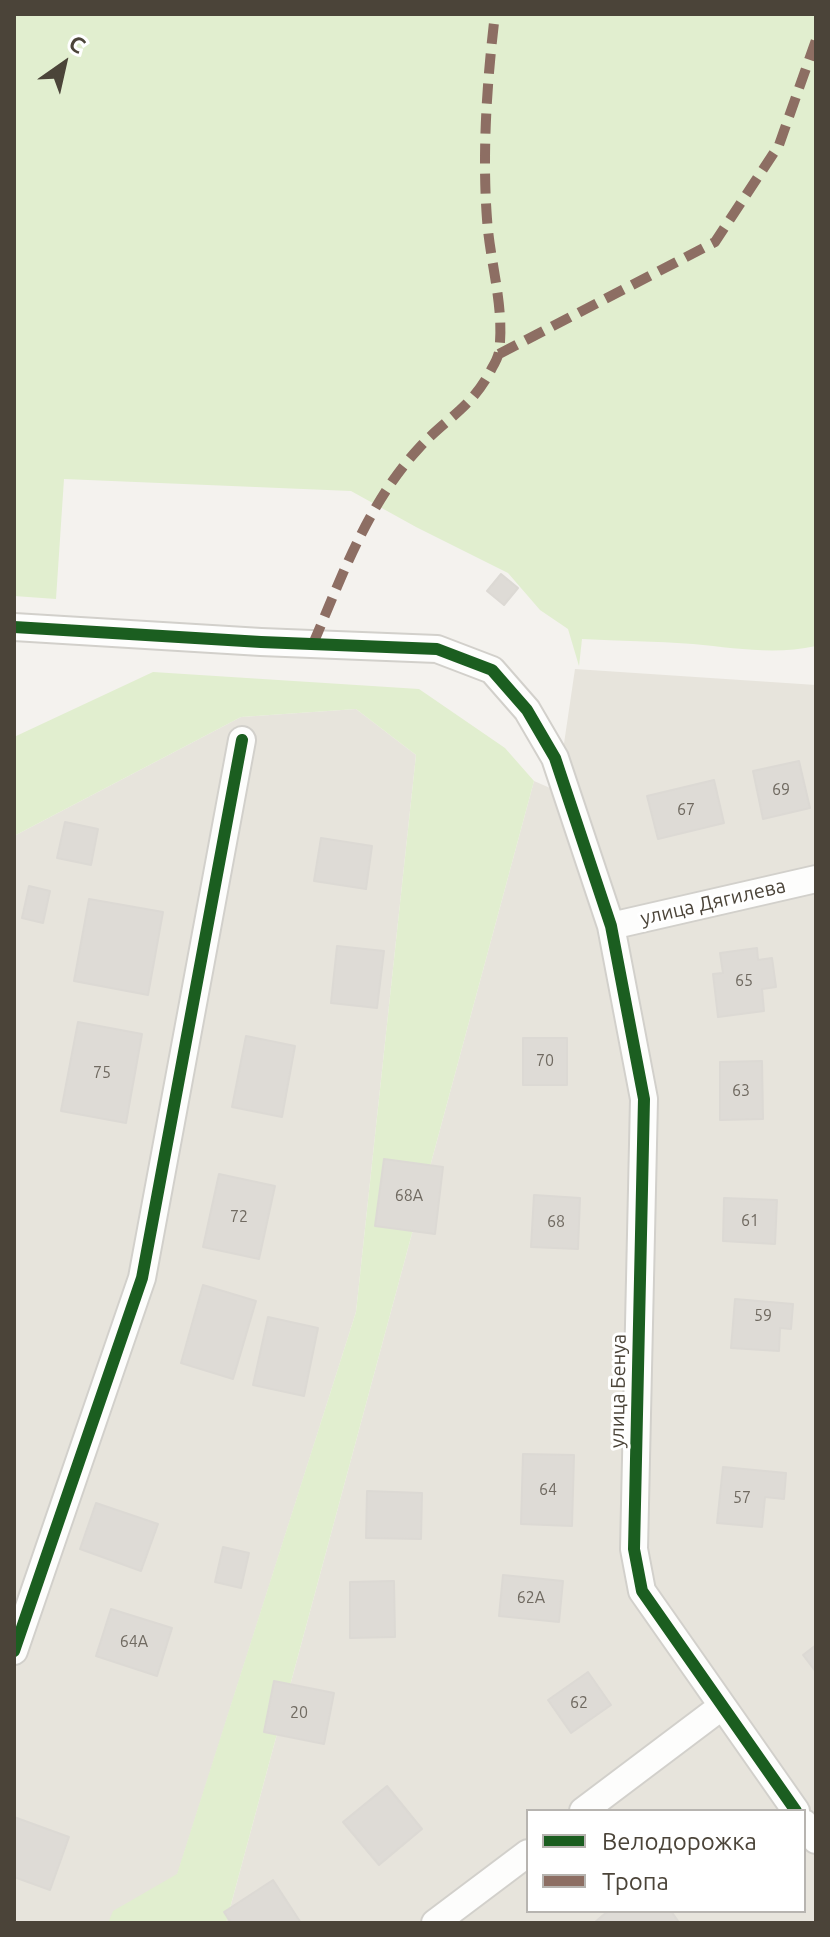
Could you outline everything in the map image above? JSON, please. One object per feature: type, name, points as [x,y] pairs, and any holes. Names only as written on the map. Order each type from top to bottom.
[{"type":"street","name":"улица Бенуа","points":[[14,627],[437,649],[492,670],[527,710],[555,758],[611,926],[644,1099],[634,1549],[642,1591],[795,1809]]},
{"type":"street","points":[[14,1651],[142,1278],[242,740]]},
{"type":"street","name":"улица Дягилева","points":[[611,926],[816,879]]},
{"type":"street","points":[[586,1809],[721,1707]]},
{"type":"street","points":[[435,1923],[526,1855]]},
{"type":"shaded area","points":[[575,669],[816,685],[816,1923],[226,1923],[534,781],[557,791]]},
{"type":"shaded area","points":[[356,709],[416,755],[356,1312],[162,1923],[14,1923],[14,836],[241,717]]},
{"type":"green space","points":[[14,14],[816,14],[816,646],[770,650],[582,639],[579,666],[568,629],[540,610],[508,573],[351,491],[64,479],[56,599],[14,596]]},
{"type":"green space","points":[[153,672],[419,689],[505,748],[534,781],[226,1923],[108,1923],[113,1911],[177,1874],[356,1312],[416,755],[356,709],[241,717],[14,836],[14,737]]},
{"type":"building","points":[[501,574],[518,588],[504,605],[487,591]]},
{"type":"building","points":[[799,761],[810,808],[763,819],[753,771]]},
{"type":"building","points":[[714,780],[724,823],[658,839],[647,796]]},
{"type":"building","points":[[65,822],[98,829],[91,865],[57,858]]},
{"type":"building","points":[[321,838],[372,846],[366,889],[314,881]]},
{"type":"building","points":[[29,886],[50,891],[43,923],[22,918]]},
{"type":"building","points":[[89,899],[163,912],[148,995],[74,981]]},
{"type":"building","points":[[337,946],[384,951],[377,1008],[331,1003]]},
{"type":"building","points":[[757,948],[758,960],[772,958],[776,987],[762,989],[764,1011],[718,1017],[713,974],[723,973],[720,953]]},
{"type":"building","points":[[78,1022],[142,1034],[126,1123],[61,1111]]},
{"type":"building","points":[[246,1036],[295,1046],[282,1117],[232,1107]]},
{"type":"building","points":[[523,1038],[567,1038],[567,1085],[523,1085]]},
{"type":"building","points":[[762,1061],[763,1119],[720,1120],[720,1062]]},
{"type":"building","points":[[384,1159],[443,1167],[435,1234],[375,1226]]},
{"type":"building","points":[[219,1174],[275,1186],[259,1259],[203,1247]]},
{"type":"building","points":[[534,1195],[580,1198],[578,1249],[531,1247]]},
{"type":"building","points":[[724,1198],[777,1200],[775,1244],[723,1241]]},
{"type":"building","points":[[203,1285],[256,1301],[233,1379],[181,1363]]},
{"type":"building","points":[[735,1299],[793,1304],[791,1329],[780,1328],[779,1351],[731,1348]]},
{"type":"building","points":[[268,1317],[318,1328],[304,1396],[253,1385]]},
{"type":"building","points":[[523,1454],[574,1455],[572,1526],[521,1524]]},
{"type":"building","points":[[723,1467],[786,1473],[784,1499],[765,1497],[762,1527],[717,1523]]},
{"type":"building","points":[[367,1491],[422,1493],[421,1539],[366,1538]]},
{"type":"building","points":[[96,1503],[158,1524],[141,1571],[80,1549]]},
{"type":"building","points":[[223,1547],[249,1553],[241,1588],[215,1582]]},
{"type":"building","points":[[503,1575],[563,1581],[559,1622],[499,1616]]},
{"type":"building","points":[[394,1581],[395,1637],[350,1638],[350,1582]]},
{"type":"building","points":[[111,1609],[172,1628],[157,1676],[96,1656]]},
{"type":"building","points":[[816,1645],[816,1672],[803,1655]]},
{"type":"building","points":[[588,1672],[611,1705],[571,1733],[548,1700]]},
{"type":"building","points":[[274,1681],[334,1693],[324,1744],[264,1732]]},
{"type":"building","points":[[387,1786],[422,1829],[379,1865],[343,1822]]},
{"type":"building","points":[[14,1817],[69,1837],[50,1890],[14,1877]]},
{"type":"building","points":[[273,1880],[301,1923],[231,1923],[224,1912]]},
{"type":"building","points":[[606,1913],[672,1913],[678,1921],[675,1923],[594,1923]]},
{"type":"marked path","points":[[313,644],[358,541],[385,492],[419,448],[476,393],[499,354],[500,319],[489,236],[485,168],[495,14]]},
{"type":"marked path","points":[[499,354],[715,242],[779,145],[816,40]]},
{"type":"cycle path","points":[[14,627],[437,649],[492,670],[527,710],[555,758],[611,926],[644,1099],[634,1549],[642,1591],[795,1809]]},
{"type":"cycle path","points":[[14,1651],[142,1278],[242,740]]}]
